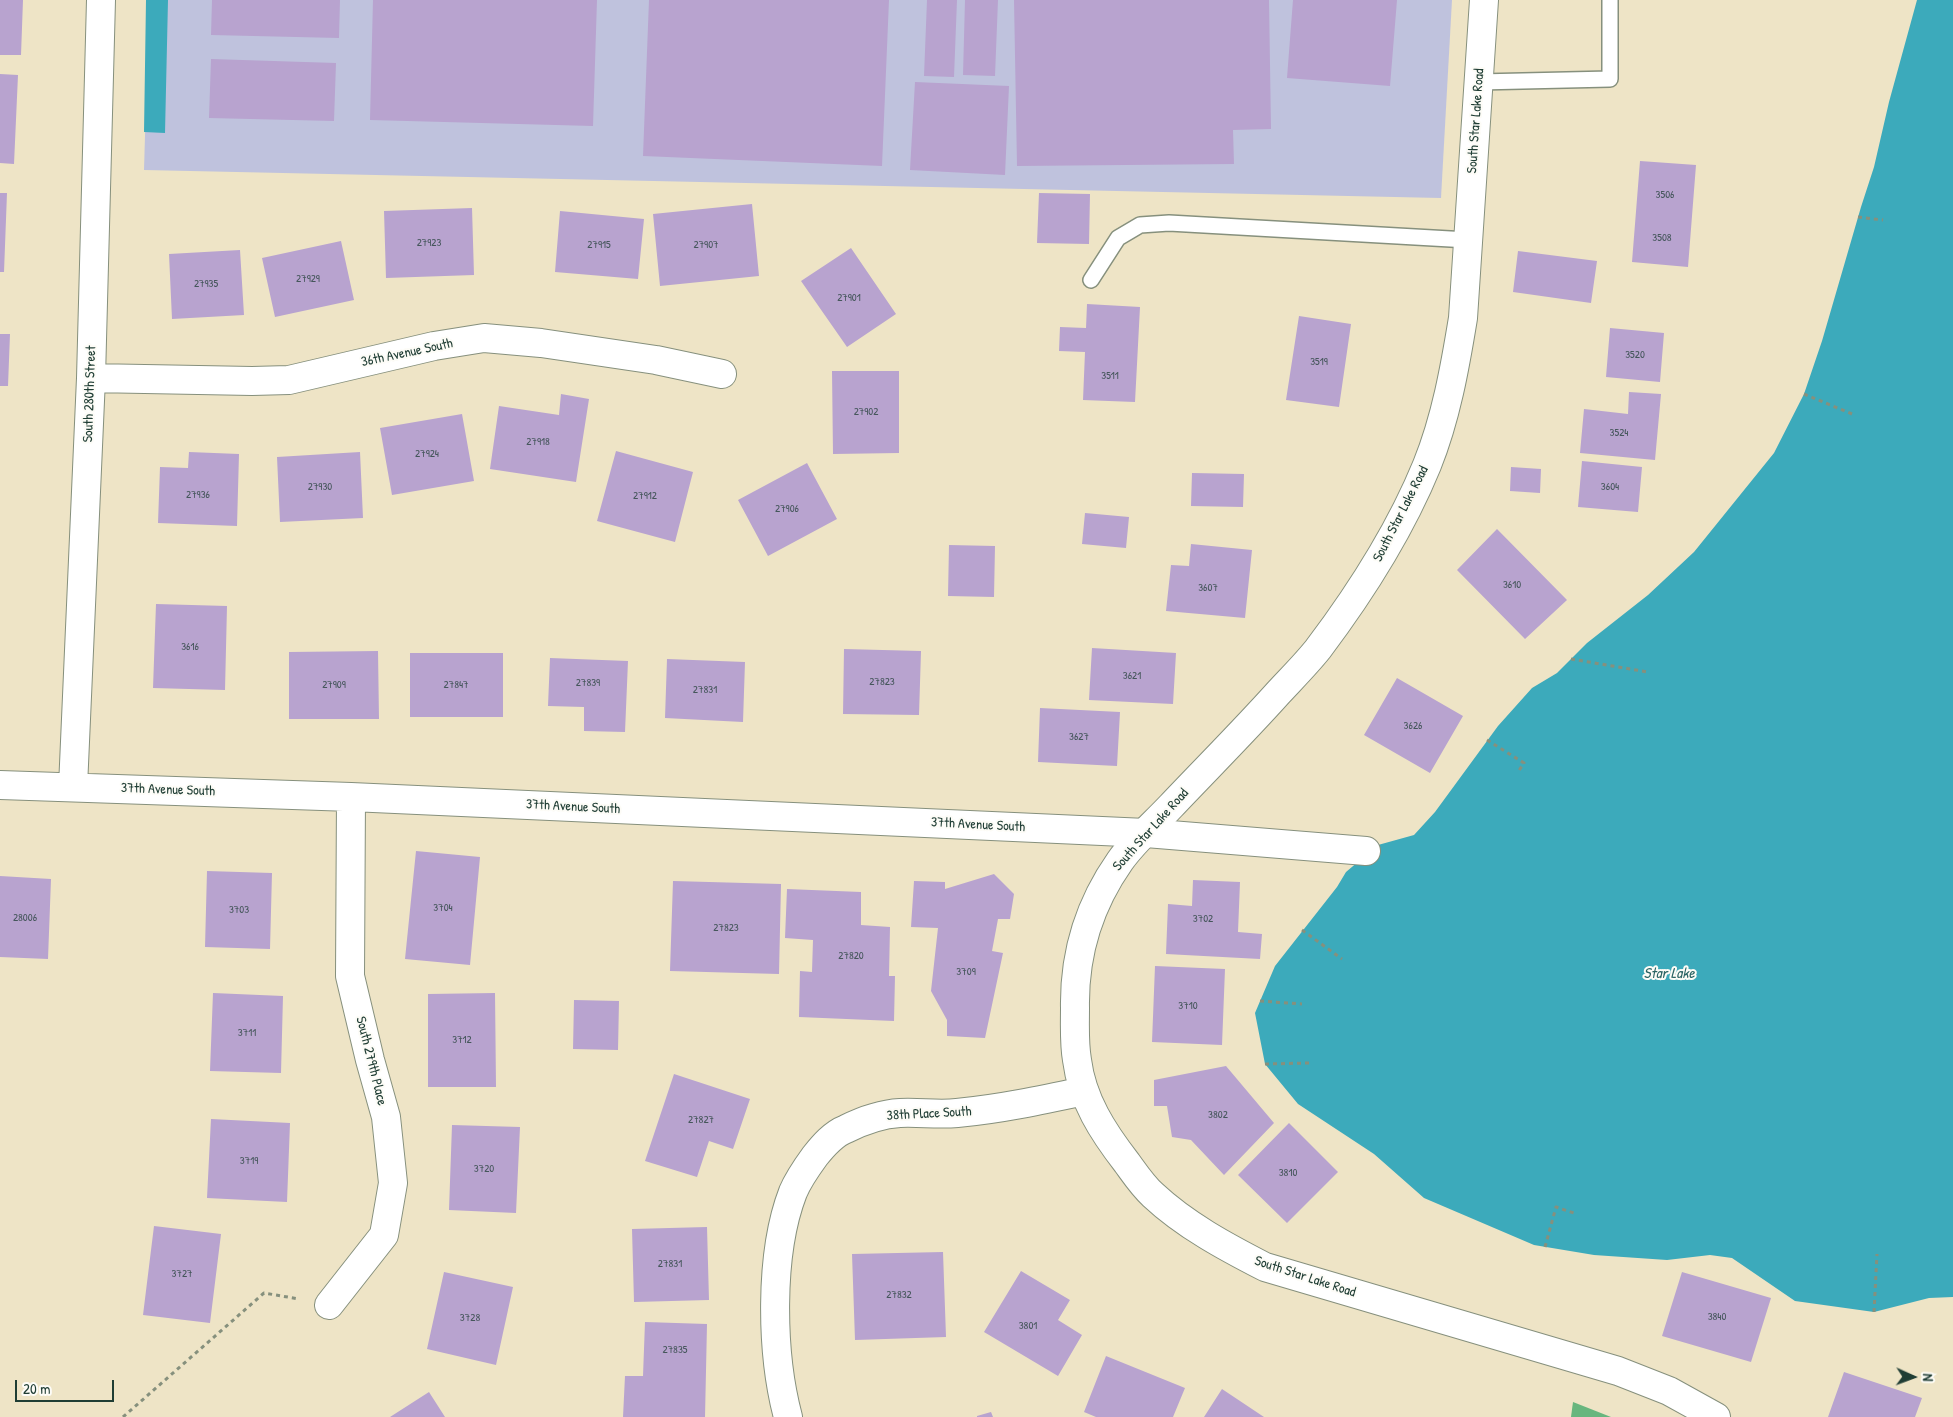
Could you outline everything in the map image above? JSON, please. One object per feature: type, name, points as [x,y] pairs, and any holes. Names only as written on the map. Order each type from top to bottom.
[{"type":"street","name":"South 280th Street","points":[[73,787],[91,378],[101,0]]},
{"type":"street","name":"South Star Lake Road","points":[[1484,0],[1463,318],[1456,364],[1428,463],[1387,548],[1316,651],[1123,857],[1102,887],[1082,940],[1077,964],[1074,994],[1077,1062],[1084,1091],[1101,1126],[1131,1169],[1152,1194],[1198,1229],[1228,1248],[1265,1267],[1618,1371],[1669,1391],[1716,1417]]},
{"type":"street","name":"36th Avenue South","points":[[91,378],[289,380],[434,346],[484,338],[541,343],[656,360],[722,374]]},
{"type":"street","name":"37th Avenue South","points":[[0,785],[351,797],[1146,833],[1366,851]]},
{"type":"street","name":"South 279th Place","points":[[329,1305],[384,1235],[393,1182],[386,1118],[350,976],[351,797]]},
{"type":"street","name":"38th Place South","points":[[788,1417],[778,1364],[776,1326],[776,1289],[780,1248],[786,1215],[794,1191],[808,1166],[825,1143],[844,1129],[882,1117],[899,1114],[954,1114],[993,1110],[1084,1091]]},
{"type":"lane","points":[[1479,82],[1610,79],[1610,0]]},
{"type":"lane","points":[[1091,280],[1118,238],[1140,225],[1169,223],[1468,240]]},
{"type":"path","points":[[1858,217],[1883,220]]},
{"type":"path","points":[[1804,394],[1852,414]]},
{"type":"path","points":[[1571,659],[1648,672]]},
{"type":"path","points":[[1487,740],[1524,763],[1518,772]]},
{"type":"path","points":[[1302,930],[1342,959]]},
{"type":"path","points":[[1260,1001],[1302,1004]]},
{"type":"path","points":[[1266,1064],[1309,1063]]},
{"type":"path","points":[[1544,1247],[1556,1208],[1577,1214]]},
{"type":"path","points":[[1874,1312],[1877,1254]]},
{"type":"path","points":[[123,1417],[264,1293],[329,1305]]},
{"type":"shaded area","points":[[149,0],[1452,0],[1441,198],[144,170]]},
{"type":"green space","points":[[1573,1402],[1611,1417],[1571,1417]]},
{"type":"water","points":[[146,0],[168,0],[165,133],[144,132]]},
{"type":"water","name":"Star Lake","points":[[1917,0],[1953,0],[1953,1297],[1929,1298],[1874,1312],[1795,1301],[1732,1258],[1710,1255],[1667,1260],[1594,1255],[1534,1245],[1424,1198],[1374,1154],[1298,1104],[1265,1064],[1255,1013],[1275,966],[1337,887],[1346,872],[1378,845],[1414,835],[1435,812],[1498,726],[1532,688],[1557,673],[1587,643],[1648,595],[1694,552],[1774,453],[1804,394],[1822,341],[1874,167],[1889,102]]},
{"type":"building","points":[[0,0],[23,0],[21,55],[0,55]]},
{"type":"building","points":[[212,0],[340,0],[339,38],[211,35]]},
{"type":"building","points":[[373,0],[597,0],[593,126],[370,120]]},
{"type":"building","points":[[649,0],[889,0],[882,166],[643,156]]},
{"type":"building","points":[[927,0],[957,0],[954,77],[924,76]]},
{"type":"building","points":[[965,0],[998,0],[995,76],[963,75]]},
{"type":"building","points":[[1014,0],[1269,0],[1271,129],[1233,130],[1234,164],[1017,166]]},
{"type":"building","points":[[1293,0],[1397,0],[1390,86],[1287,78]]},
{"type":"building","points":[[211,59],[336,63],[334,121],[209,118]]},
{"type":"building","points":[[0,74],[18,75],[14,164],[0,163]]},
{"type":"building","points":[[915,82],[1009,86],[1005,175],[910,170]]},
{"type":"building","points":[[1640,161],[1696,165],[1688,267],[1632,262]]},
{"type":"building","points":[[0,193],[7,193],[4,272],[0,272]]},
{"type":"building","points":[[1039,193],[1090,194],[1089,244],[1037,243]]},
{"type":"building","points":[[752,204],[759,276],[660,286],[653,214]]},
{"type":"building","points":[[472,208],[474,275],[386,278],[384,211]]},
{"type":"building","points":[[560,211],[644,219],[638,279],[555,272]]},
{"type":"building","points":[[341,241],[354,300],[275,317],[262,258]]},
{"type":"building","points":[[851,248],[896,314],[847,347],[801,281]]},
{"type":"building","points":[[240,250],[244,315],[172,319],[169,254]]},
{"type":"building","points":[[1518,251],[1597,261],[1591,303],[1513,292]]},
{"type":"building","points":[[1087,304],[1140,307],[1135,402],[1083,400],[1085,352],[1059,351],[1060,327],[1086,328]]},
{"type":"building","points":[[1299,316],[1351,324],[1339,407],[1286,400]]},
{"type":"building","points":[[1610,328],[1664,333],[1660,382],[1606,377]]},
{"type":"building","points":[[0,334],[10,334],[8,386],[0,386]]},
{"type":"building","points":[[832,371],[899,371],[899,453],[833,454]]},
{"type":"building","points":[[1629,392],[1661,394],[1655,460],[1580,453],[1584,409],[1628,414]]},
{"type":"building","points":[[561,394],[589,399],[576,482],[490,469],[499,406],[559,415]]},
{"type":"building","points":[[462,414],[474,481],[392,495],[380,428]]},
{"type":"building","points":[[616,451],[693,472],[675,542],[597,521]]},
{"type":"building","points":[[189,452],[239,454],[237,526],[158,523],[160,467],[188,468]]},
{"type":"building","points":[[360,452],[363,518],[280,522],[277,457]]},
{"type":"building","points":[[1582,461],[1642,467],[1638,512],[1578,507]]},
{"type":"building","points":[[807,463],[837,519],[768,556],[738,500]]},
{"type":"building","points":[[1511,467],[1541,469],[1540,493],[1510,491]]},
{"type":"building","points":[[1192,473],[1244,474],[1243,507],[1191,506]]},
{"type":"building","points":[[1085,513],[1129,517],[1126,548],[1082,544]]},
{"type":"building","points":[[1497,529],[1567,600],[1525,639],[1457,570]]},
{"type":"building","points":[[1191,544],[1252,550],[1245,618],[1166,611],[1171,565],[1189,566]]},
{"type":"building","points":[[949,545],[995,546],[994,597],[948,596]]},
{"type":"building","points":[[156,604],[227,606],[225,690],[153,688]]},
{"type":"building","points":[[1092,648],[1176,653],[1173,704],[1089,700]]},
{"type":"building","points":[[844,649],[921,651],[919,715],[843,714]]},
{"type":"building","points":[[378,651],[379,719],[289,719],[289,652]]},
{"type":"building","points":[[410,653],[503,653],[503,717],[410,717]]},
{"type":"building","points":[[550,658],[628,661],[625,732],[584,731],[584,707],[548,706]]},
{"type":"building","points":[[667,659],[745,662],[743,722],[665,718]]},
{"type":"building","points":[[1397,678],[1463,716],[1430,773],[1364,735]]},
{"type":"building","points":[[1040,708],[1120,712],[1117,766],[1038,762]]},
{"type":"building","points":[[416,851],[480,857],[470,965],[405,959]]},
{"type":"building","points":[[207,871],[272,873],[270,949],[205,947]]},
{"type":"building","points":[[994,874],[1014,894],[1010,919],[998,919],[992,951],[1003,953],[985,1038],[947,1036],[947,1020],[931,991],[938,928],[911,927],[914,881],[945,882],[945,889]]},
{"type":"building","points":[[0,876],[51,879],[48,959],[0,957]]},
{"type":"building","points":[[1193,880],[1240,882],[1238,932],[1262,934],[1260,959],[1166,954],[1168,904],[1192,906]]},
{"type":"building","points":[[673,881],[781,884],[779,974],[670,971]]},
{"type":"building","points":[[787,889],[861,892],[861,925],[890,927],[889,976],[895,976],[894,1021],[799,1017],[800,971],[812,972],[813,940],[785,938]]},
{"type":"building","points":[[1155,966],[1225,969],[1222,1045],[1152,1042]]},
{"type":"building","points":[[213,993],[283,996],[281,1073],[210,1071]]},
{"type":"building","points":[[495,993],[496,1087],[428,1087],[428,994]]},
{"type":"building","points":[[574,1000],[619,1001],[618,1050],[573,1049]]},
{"type":"building","points":[[1226,1066],[1274,1123],[1224,1175],[1191,1140],[1172,1137],[1167,1106],[1154,1106],[1154,1080]]},
{"type":"building","points":[[674,1074],[750,1099],[733,1149],[709,1141],[697,1177],[645,1161]]},
{"type":"building","points":[[211,1119],[290,1123],[287,1202],[207,1198]]},
{"type":"building","points":[[1289,1123],[1338,1172],[1287,1223],[1238,1175]]},
{"type":"building","points":[[452,1125],[520,1127],[516,1213],[449,1210]]},
{"type":"building","points":[[154,1226],[221,1234],[210,1323],[143,1315]]},
{"type":"building","points":[[707,1227],[709,1300],[634,1302],[632,1229]]},
{"type":"building","points":[[943,1252],[946,1337],[855,1340],[852,1254]]},
{"type":"building","points":[[1021,1271],[1070,1300],[1058,1320],[1082,1335],[1058,1376],[984,1332]]},
{"type":"building","points":[[444,1272],[513,1287],[496,1365],[427,1349]]},
{"type":"building","points":[[1682,1272],[1771,1298],[1751,1362],[1662,1336]]},
{"type":"building","points":[[645,1322],[707,1324],[705,1417],[623,1417],[625,1376],[643,1376]]},
{"type":"building","points":[[1106,1356],[1185,1388],[1173,1417],[1096,1417],[1084,1412]]},
{"type":"building","points":[[1844,1372],[1922,1398],[1915,1417],[1828,1417]]},
{"type":"building","points":[[1222,1389],[1264,1417],[1204,1417]]},
{"type":"building","points":[[429,1392],[445,1417],[390,1417]]},
{"type":"building","points":[[991,1412],[993,1417],[977,1417],[977,1416]]}]
